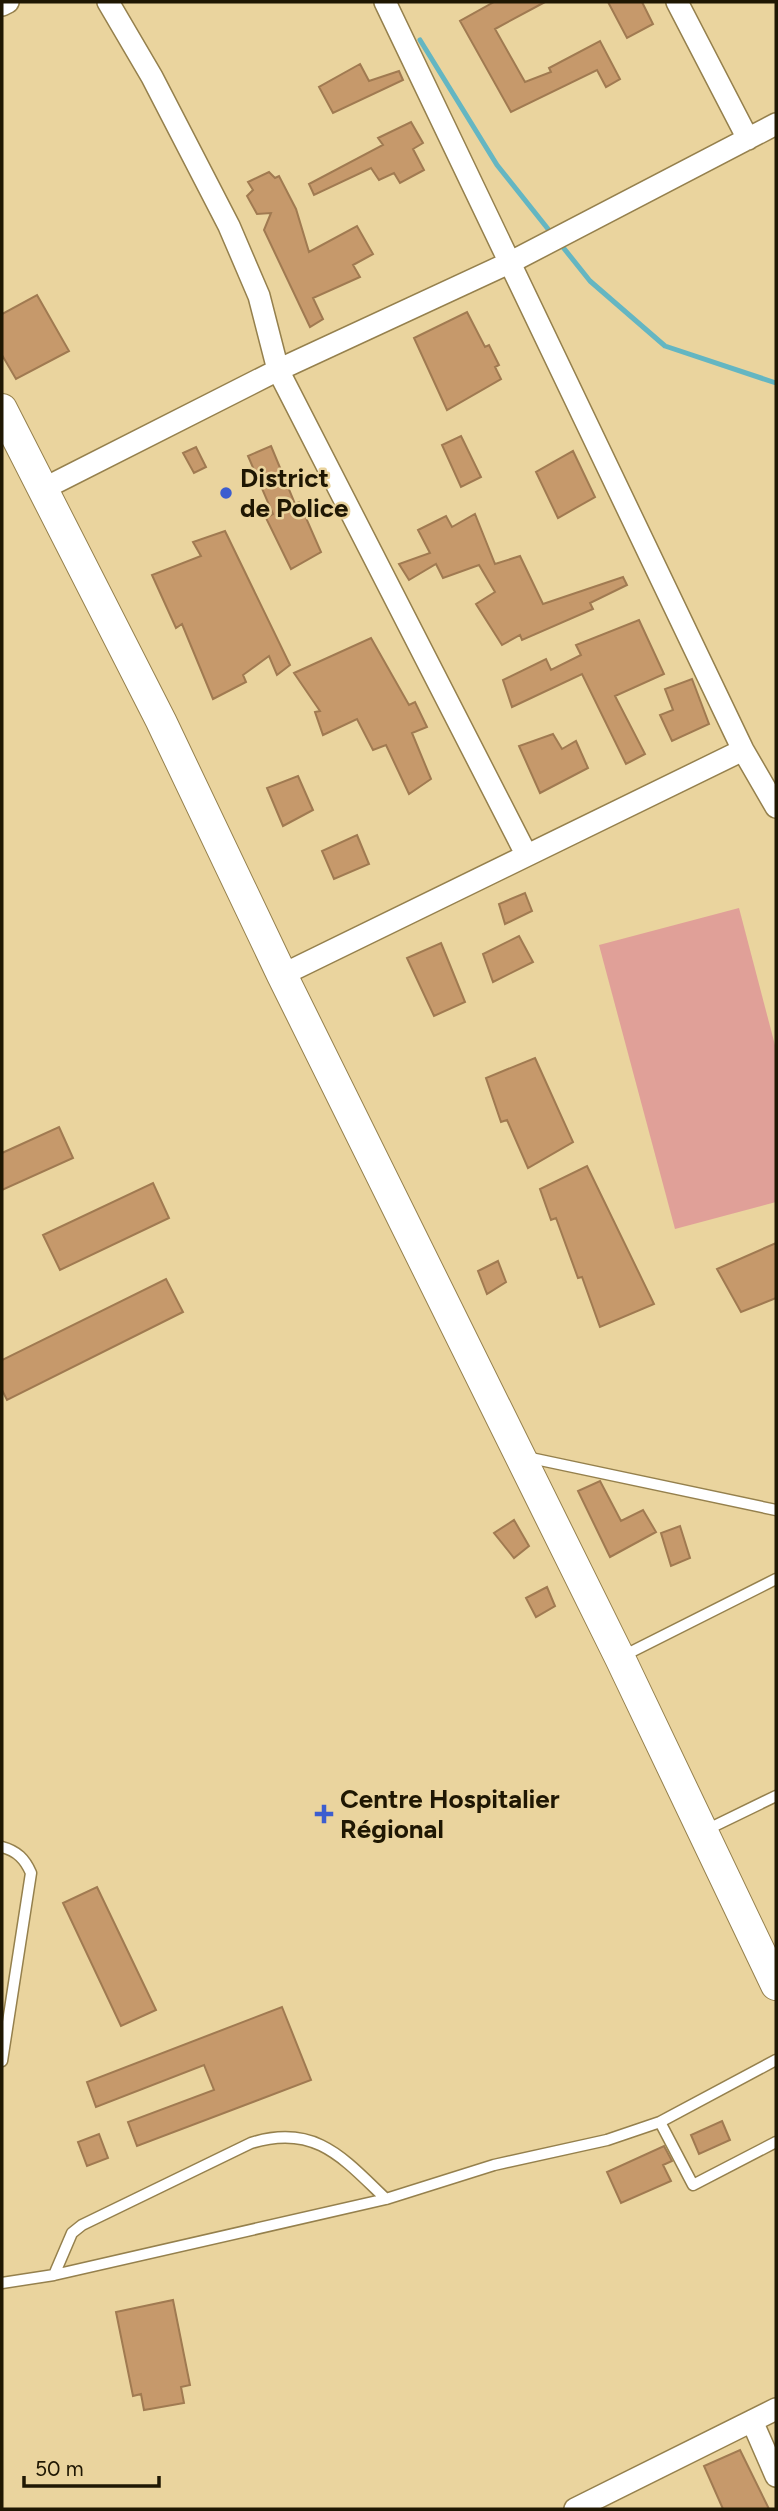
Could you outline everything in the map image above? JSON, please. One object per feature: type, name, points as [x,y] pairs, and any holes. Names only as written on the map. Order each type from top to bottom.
[{"type":"street","points":[[2,5],[8,2]]},
{"type":"street","points":[[108,2],[152,77],[229,226],[259,296],[278,370],[526,854]]},
{"type":"street","points":[[385,2],[743,750],[776,807]]},
{"type":"street","points":[[677,2],[748,139]]},
{"type":"street","points":[[43,489],[278,370],[511,262],[776,124]]},
{"type":"street","points":[[2,409],[161,721],[282,975],[620,1658],[776,1986]]},
{"type":"street","points":[[282,975],[743,750]]},
{"type":"street","points":[[575,2509],[776,2409]]},
{"type":"street","points":[[752,2421],[776,2476]]},
{"type":"lane","points":[[520,1455],[776,1510]]},
{"type":"lane","points":[[620,1658],[776,1579]]},
{"type":"lane","points":[[701,1833],[776,1796]]},
{"type":"lane","points":[[2,1847],[12,1850],[26,1861],[31,1873],[2,2061]]},
{"type":"lane","points":[[2,2283],[54,2276],[386,2199],[494,2165],[607,2140],[660,2122],[776,2060]]},
{"type":"lane","points":[[660,2122],[693,2185],[776,2143]]},
{"type":"lane","points":[[54,2276],[72,2232],[82,2225],[251,2143],[270,2137],[317,2141],[338,2153],[386,2199]]},
{"type":"shaded area","points":[[739,908],[776,1049],[776,1202],[675,1229],[599,945]]},
{"type":"building","points":[[494,2],[545,2],[495,29],[525,82],[551,72],[549,68],[600,41],[620,79],[606,87],[597,70],[511,112],[460,21]]},
{"type":"building","points":[[608,2],[642,2],[653,24],[627,38]]},
{"type":"building","points":[[360,64],[369,81],[399,71],[403,80],[333,113],[319,87]]},
{"type":"building","points":[[411,122],[423,143],[413,149],[424,170],[400,183],[394,173],[379,180],[371,168],[314,195],[309,184],[383,145],[378,138]]},
{"type":"building","points":[[269,172],[275,178],[279,176],[296,209],[309,252],[357,226],[373,254],[353,265],[360,277],[313,298],[323,319],[310,327],[264,230],[271,213],[257,214],[247,196],[253,190],[248,182]]},
{"type":"building","points":[[37,295],[69,351],[16,379],[2,355],[2,314]]},
{"type":"building","points":[[467,312],[485,347],[489,345],[499,365],[495,367],[501,379],[447,410],[414,338]]},
{"type":"building","points":[[461,436],[481,477],[461,487],[442,445]]},
{"type":"building","points":[[271,446],[295,504],[299,502],[321,552],[291,569],[266,518],[273,514],[248,456]]},
{"type":"building","points":[[196,447],[206,467],[194,473],[183,453]]},
{"type":"building","points":[[573,451],[595,497],[558,518],[536,472]]},
{"type":"building","points":[[475,514],[495,564],[520,556],[543,604],[623,577],[627,585],[590,603],[593,609],[522,640],[520,635],[502,645],[476,604],[495,592],[479,565],[443,578],[436,564],[409,580],[399,564],[430,553],[418,530],[446,516],[452,527]]},
{"type":"building","points":[[225,531],[290,665],[277,675],[269,656],[243,675],[246,682],[213,699],[182,624],[176,628],[152,575],[201,556],[193,542]]},
{"type":"building","points":[[639,620],[664,674],[615,696],[645,754],[626,764],[582,674],[512,707],[503,680],[546,659],[551,670],[581,655],[576,645]]},
{"type":"building","points":[[371,638],[409,705],[415,702],[427,727],[412,733],[431,779],[409,794],[386,745],[373,750],[357,719],[323,735],[315,712],[320,711],[294,673]]},
{"type":"building","points":[[692,679],[709,724],[672,741],[660,715],[673,710],[665,689]]},
{"type":"building","points":[[553,734],[562,749],[576,741],[588,768],[540,793],[519,746]]},
{"type":"building","points":[[298,776],[313,810],[283,826],[267,788]]},
{"type":"building","points":[[357,835],[369,864],[334,879],[322,851]]},
{"type":"building","points":[[525,893],[532,911],[505,924],[499,904]]},
{"type":"building","points":[[519,936],[533,962],[493,982],[483,954]]},
{"type":"building","points":[[441,943],[465,1002],[434,1016],[407,958]]},
{"type":"building","points":[[535,1058],[573,1142],[528,1168],[507,1120],[501,1122],[486,1078]]},
{"type":"building","points":[[59,1127],[73,1158],[2,1190],[2,1153]]},
{"type":"building","points":[[587,1166],[654,1304],[600,1327],[582,1277],[578,1278],[556,1218],[551,1220],[540,1189]]},
{"type":"building","points":[[153,1183],[169,1218],[60,1270],[43,1235]]},
{"type":"building","points":[[776,1243],[776,1298],[741,1312],[717,1269]]},
{"type":"building","points":[[498,1261],[506,1282],[487,1294],[478,1271]]},
{"type":"building","points":[[166,1279],[183,1312],[7,1400],[2,1390],[2,1360]]},
{"type":"building","points":[[600,1481],[621,1521],[643,1510],[656,1532],[610,1557],[578,1491]]},
{"type":"building","points":[[514,1520],[529,1546],[514,1558],[494,1533]]},
{"type":"building","points":[[680,1526],[690,1558],[671,1566],[661,1533]]},
{"type":"building","points":[[547,1587],[555,1606],[536,1617],[526,1598]]},
{"type":"building","points":[[97,1887],[156,2010],[121,2026],[63,1903]]},
{"type":"building","points":[[282,2007],[311,2080],[137,2146],[128,2122],[214,2090],[204,2065],[96,2107],[87,2082]]},
{"type":"building","points":[[722,2121],[730,2140],[699,2154],[691,2135]]},
{"type":"building","points":[[99,2134],[108,2158],[87,2166],[78,2142]]},
{"type":"building","points":[[664,2146],[672,2161],[663,2165],[671,2181],[621,2203],[607,2172]]},
{"type":"building","points":[[173,2300],[190,2385],[181,2387],[184,2403],[144,2410],[141,2394],[133,2396],[116,2312]]},
{"type":"building","points":[[740,2450],[769,2509],[723,2509],[704,2466]]},
{"type":"waterway","points":[[420,40],[497,165],[552,234]]},
{"type":"waterway","points":[[558,241],[590,281],[665,346],[776,383]]},
{"type":"place","name":"District de Police","points":[[226,493]]},
{"type":"place","name":"Centre Hospitalier Régional","points":[[324,1814]]}]
